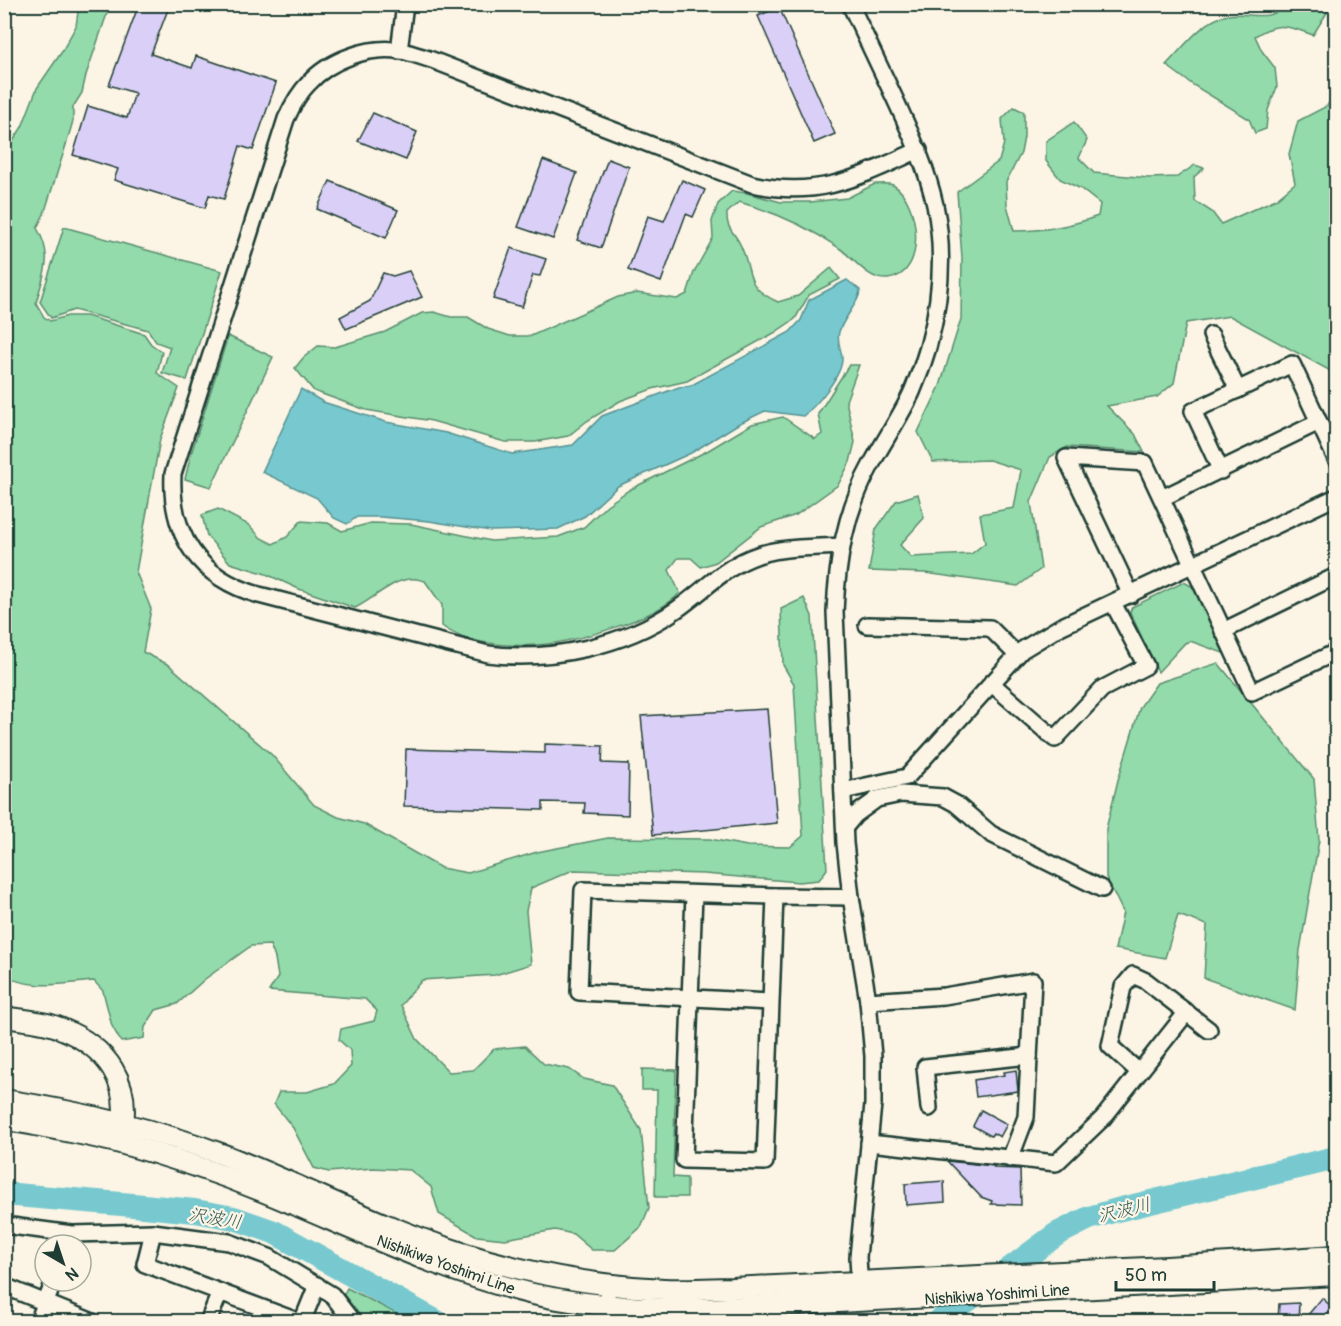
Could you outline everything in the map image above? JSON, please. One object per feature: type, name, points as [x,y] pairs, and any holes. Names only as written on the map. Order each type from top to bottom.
[{"type":"main road","points":[[4,1017],[59,1028],[100,1052],[116,1073],[121,1086],[123,1122],[118,1143]]},
{"type":"main road","points":[[4,1028],[87,1043]]},
{"type":"main road","name":"Nishikiwa Yoshimi Line","points":[[4,1100],[123,1122],[222,1155],[324,1199],[459,1252],[519,1269],[604,1284],[665,1289],[710,1288],[1025,1274],[1336,1256]]},
{"type":"main road","name":"Nishikiwa Yoshimi Line","points":[[4,1119],[118,1143],[178,1161],[260,1190],[422,1258],[480,1279],[611,1314],[950,1298],[1336,1275]]},
{"type":"street","points":[[399,51],[405,4]]},
{"type":"street","points":[[850,4],[919,150],[935,205],[939,229],[940,269],[934,321],[926,353],[912,392],[868,469],[854,503],[841,546],[835,612],[844,827],[851,897],[868,1001],[873,1078],[858,1257],[861,1302]]},
{"type":"street","points":[[841,546],[767,552],[752,557],[726,571],[682,606],[647,627],[578,650],[532,657],[488,654],[250,592],[225,582],[210,571],[185,540],[178,523],[172,494],[173,474],[286,118],[297,96],[309,82],[340,61],[378,50],[399,51],[432,60],[752,184],[771,188],[792,190],[830,186],[870,172],[919,150]]},
{"type":"street","points":[[1211,335],[1238,390]]},
{"type":"street","points":[[1221,471],[1193,411],[1292,364],[1336,459]]},
{"type":"street","points":[[1162,498],[1319,422]]},
{"type":"street","points":[[1131,595],[1066,458],[1145,463],[1252,692],[1336,652]]},
{"type":"street","points":[[843,791],[907,777],[1017,655],[1060,627],[1336,497]]},
{"type":"street","points":[[1223,631],[1336,576]]},
{"type":"street","points":[[991,683],[1055,739],[1102,689],[1146,666],[1113,603]]},
{"type":"street","points":[[867,625],[990,628],[1017,655]]},
{"type":"street","points":[[844,827],[855,815],[877,800],[900,794],[943,797],[956,804],[991,834],[1102,889]]},
{"type":"street","points":[[770,1002],[579,992],[583,890],[851,897]]},
{"type":"street","points":[[694,894],[684,1160],[765,1162],[775,896]]},
{"type":"street","points":[[1139,1072],[1110,1046],[1123,987],[1133,975],[1146,981],[1209,1030]]},
{"type":"street","points":[[868,1001],[944,996],[1033,981],[1026,1117],[1010,1159]]},
{"type":"street","points":[[869,1143],[1056,1163],[1103,1118],[1187,1012]]},
{"type":"street","points":[[929,1108],[925,1067],[1029,1056]]},
{"type":"street","points":[[4,1225],[39,1233]]},
{"type":"street","points":[[153,1232],[145,1263],[301,1322],[317,1285]]},
{"type":"street","points":[[93,1238],[153,1232],[229,1242],[269,1257],[317,1285],[332,1295],[353,1322]]},
{"type":"street","points":[[604,1284],[611,1314]]},
{"type":"street","points":[[4,1286],[93,1322]]},
{"type":"street","points":[[208,1322],[220,1292]]},
{"type":"street","points":[[38,1322],[49,1293]]},
{"type":"green space","points":[[79,5],[110,5],[82,93],[73,107],[73,121],[66,145],[44,214],[37,228],[45,248],[46,265],[36,303],[44,317],[50,321],[68,316],[87,316],[144,334],[151,344],[162,352],[157,373],[179,388],[160,439],[136,572],[151,609],[143,652],[169,665],[272,755],[314,805],[338,817],[364,824],[441,868],[468,873],[537,852],[608,838],[710,839],[747,846],[790,847],[803,836],[794,684],[783,665],[781,609],[804,598],[812,616],[827,869],[819,880],[799,882],[704,874],[573,870],[531,888],[526,911],[531,964],[495,975],[422,980],[401,1005],[417,1039],[449,1072],[473,1070],[494,1049],[525,1046],[544,1064],[569,1069],[584,1079],[612,1085],[641,1130],[649,1208],[641,1227],[615,1250],[592,1250],[573,1234],[555,1230],[505,1239],[477,1236],[439,1214],[431,1187],[410,1170],[373,1168],[329,1172],[314,1168],[293,1128],[274,1104],[279,1092],[307,1092],[334,1084],[351,1066],[350,1050],[339,1040],[341,1029],[374,1021],[377,1011],[365,999],[269,991],[278,977],[270,945],[251,946],[205,979],[177,1004],[156,1010],[145,1027],[144,1038],[121,1042],[112,1026],[103,991],[94,981],[36,984],[14,980],[5,975],[5,154],[22,127],[37,88],[76,26]]},
{"type":"green space","points":[[1287,5],[1336,5],[1328,11],[1313,35],[1284,26],[1271,28],[1255,36],[1262,51],[1275,68],[1277,87],[1268,110],[1266,129],[1255,133],[1249,119],[1193,85],[1166,65],[1194,35],[1210,22],[1235,14],[1258,16],[1273,14]]},
{"type":"green space","points":[[1336,90],[1336,374],[1230,316],[1186,323],[1174,383],[1157,397],[1107,406],[1135,434],[1144,452],[1067,447],[1050,457],[1031,502],[1041,569],[1018,586],[925,573],[869,571],[876,529],[896,501],[918,494],[924,518],[900,545],[911,557],[971,554],[985,543],[980,514],[1014,508],[1021,470],[989,460],[933,462],[918,432],[940,386],[961,319],[962,258],[957,192],[999,161],[1004,143],[1002,119],[1014,107],[1024,112],[1024,137],[1021,153],[1006,182],[1007,205],[1014,231],[1057,227],[1098,216],[1100,204],[1081,189],[1060,179],[1046,161],[1046,141],[1074,122],[1087,140],[1079,158],[1094,173],[1149,178],[1177,177],[1195,165],[1204,168],[1194,177],[1195,201],[1212,212],[1221,224],[1276,199],[1295,183],[1289,154],[1298,121],[1327,106]]},
{"type":"green space","points":[[875,184],[893,185],[902,193],[914,220],[916,236],[914,251],[909,265],[901,274],[888,279],[874,276],[861,268],[839,248],[815,233],[778,215],[739,202],[727,213],[728,223],[739,241],[751,279],[759,291],[778,302],[798,296],[831,268],[840,279],[809,295],[795,319],[774,333],[687,381],[652,389],[620,401],[587,421],[568,436],[535,442],[505,442],[432,421],[366,410],[314,391],[295,368],[318,346],[335,347],[385,332],[422,313],[434,312],[451,317],[468,317],[488,329],[510,336],[531,336],[618,297],[637,293],[677,299],[687,294],[694,272],[713,238],[712,221],[718,204],[732,191],[781,202],[810,202],[847,198]]},
{"type":"green space","points":[[64,227],[222,271],[187,380],[162,373],[170,347],[156,342],[148,330],[74,310],[51,318],[40,302]]},
{"type":"green space","points":[[228,336],[273,357],[211,487],[185,479]]},
{"type":"green space","points":[[849,365],[859,365],[846,401],[855,442],[850,462],[838,485],[796,515],[761,527],[716,562],[701,567],[691,558],[678,558],[669,570],[680,593],[668,603],[633,621],[591,635],[535,645],[486,643],[474,640],[451,632],[442,626],[442,605],[425,581],[403,580],[355,608],[299,589],[266,574],[230,563],[207,536],[202,515],[218,509],[249,525],[261,538],[273,544],[287,537],[301,521],[328,523],[342,531],[371,523],[411,524],[491,541],[558,537],[584,527],[607,505],[629,490],[707,451],[752,424],[783,417],[815,439],[822,434],[818,414]]},
{"type":"green space","points":[[1184,582],[1193,587],[1225,651],[1223,653],[1190,641],[1185,643],[1158,672],[1130,612],[1132,607]]},
{"type":"green space","points":[[1218,663],[1314,779],[1319,840],[1300,950],[1295,1010],[1204,978],[1207,925],[1178,915],[1165,958],[1115,949],[1123,912],[1106,877],[1106,829],[1140,707],[1157,683]]},
{"type":"green space","points":[[642,1069],[676,1070],[673,1177],[687,1178],[687,1197],[655,1197],[657,1090],[642,1090]]},
{"type":"green space","points":[[347,1288],[411,1321],[364,1321],[343,1296]]},
{"type":"water","points":[[847,280],[860,290],[839,332],[841,366],[821,398],[803,416],[765,411],[738,424],[691,453],[618,486],[585,516],[558,529],[491,531],[429,521],[381,517],[357,517],[347,524],[334,518],[317,498],[262,472],[301,389],[323,402],[386,422],[446,433],[512,454],[573,445],[602,416],[679,387],[690,386],[790,332],[801,320],[809,300]]},
{"type":"building","points":[[139,4],[170,4],[151,54],[192,68],[196,56],[276,83],[253,150],[240,146],[224,199],[209,195],[205,208],[114,180],[118,169],[73,155],[88,106],[127,118],[135,93],[109,85]]},
{"type":"building","points":[[779,7],[835,134],[814,143],[758,16]]},
{"type":"building","points":[[373,113],[417,132],[406,160],[358,141]]},
{"type":"building","points":[[608,159],[629,167],[601,248],[577,240]]},
{"type":"building","points":[[543,160],[577,173],[553,239],[518,227]]},
{"type":"building","points":[[682,180],[705,190],[693,217],[686,214],[661,282],[628,270],[648,216],[664,221]]},
{"type":"building","points":[[330,181],[398,210],[386,238],[317,209]]},
{"type":"building","points":[[511,248],[546,259],[540,276],[533,275],[522,307],[493,299]]},
{"type":"building","points":[[409,271],[422,297],[346,329],[340,317],[370,301],[383,273],[393,276]]},
{"type":"building","points":[[767,709],[777,823],[653,835],[641,716]]},
{"type":"building","points":[[545,744],[603,746],[602,763],[629,764],[628,815],[584,813],[585,803],[543,802],[543,810],[404,806],[406,749],[545,753]]},
{"type":"building","points":[[1016,1070],[1018,1091],[976,1097],[974,1080],[1005,1075],[1004,1072]]},
{"type":"building","points":[[981,1110],[1007,1124],[1000,1137],[993,1133],[991,1136],[973,1126]]},
{"type":"building","points":[[947,1161],[994,1166],[994,1168],[1020,1169],[1021,1205],[991,1204],[992,1201],[981,1197]]},
{"type":"building","points":[[944,1181],[945,1202],[906,1205],[905,1184]]},
{"type":"building","points":[[1322,1298],[1336,1311],[1327,1322],[1302,1322]]},
{"type":"building","points":[[1299,1303],[1298,1322],[1278,1322],[1279,1304]]},
{"type":"waterway","name":"沢波川","points":[[938,1322],[1057,1234],[1089,1218],[1336,1158]]},
{"type":"waterway","name":"沢波川","points":[[4,1194],[195,1211],[234,1218],[274,1232],[437,1322]]}]
